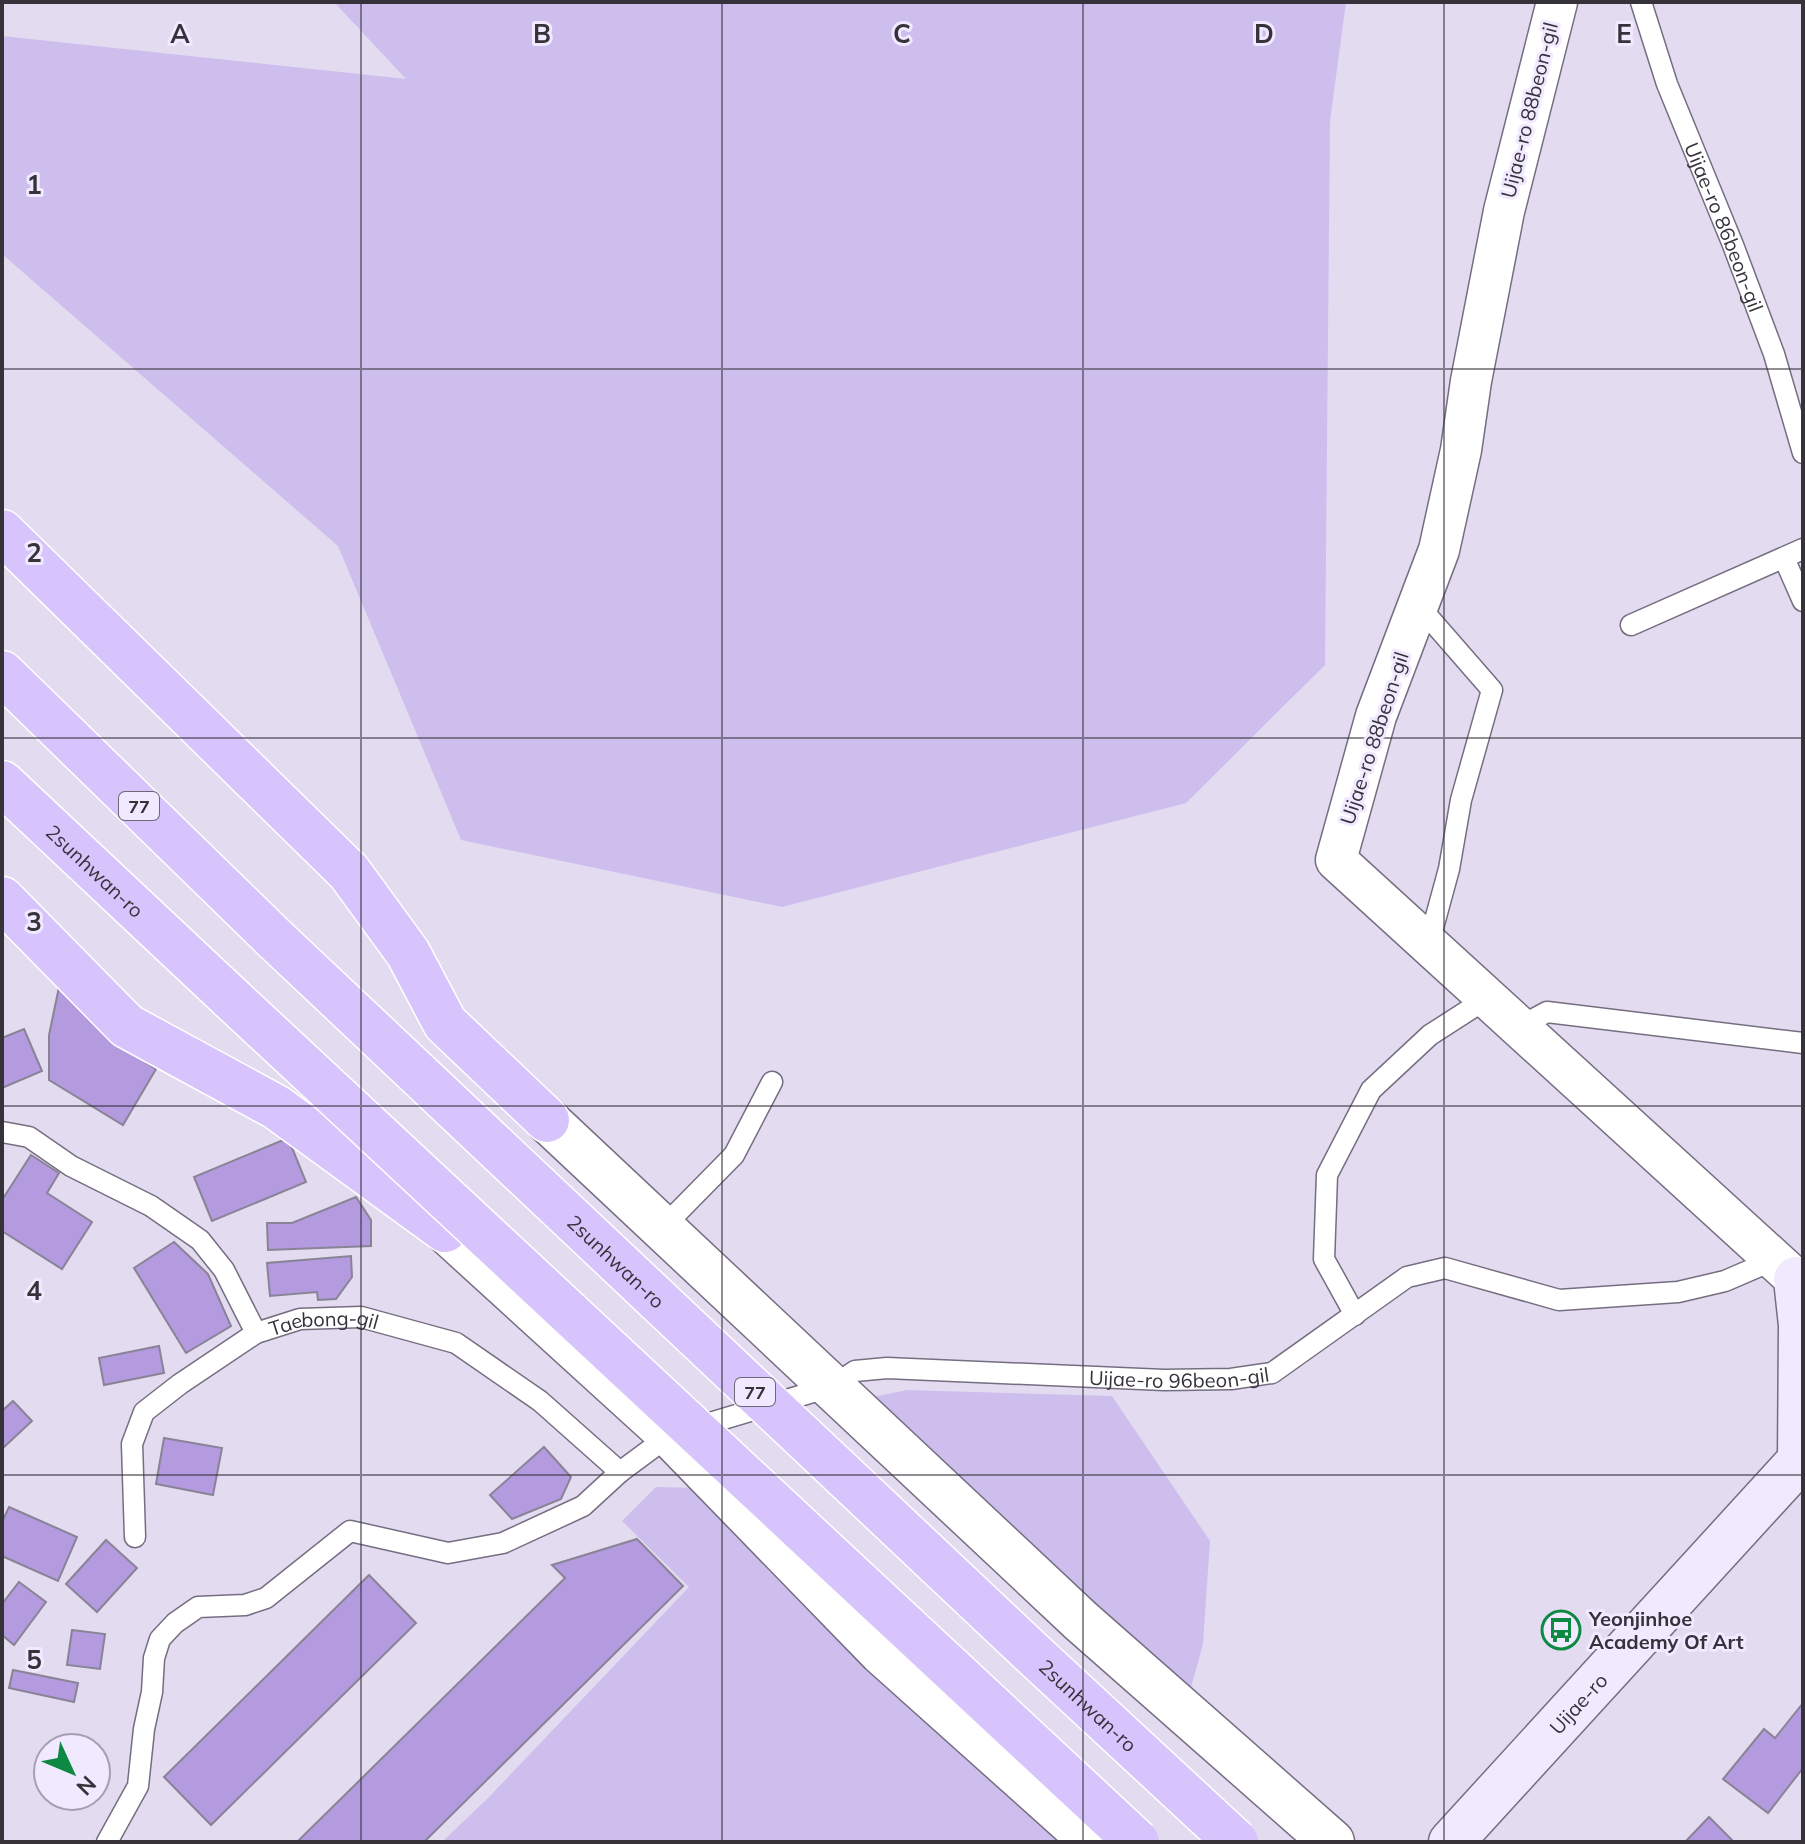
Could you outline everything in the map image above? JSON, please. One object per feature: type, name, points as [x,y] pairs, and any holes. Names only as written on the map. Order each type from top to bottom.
[{"type":"highway","points":[[2,532],[349,872],[408,953],[445,1023],[547,1120]]},
{"type":"highway","name":"2sunhwan-ro","points":[[2,673],[276,940],[1236,1842]]},
{"type":"highway","name":"2sunhwan-ro","points":[[2,783],[1137,1842]]},
{"type":"highway","points":[[2,899],[127,1026],[276,1107],[445,1230]]},
{"type":"main road","points":[[1791,1275],[1801,1325],[1802,1458]]},
{"type":"main road","name":"Uijae-ro","points":[[1451,1842],[1802,1458]]},
{"type":"street","name":"Uijae-ro 88beon-gil","points":[[1557,2],[1504,211],[1439,550],[1376,716],[1336,860],[1791,1275]]},
{"type":"street","points":[[547,1120],[840,1381],[1081,1621],[1332,1842]]},
{"type":"street","points":[[445,1230],[670,1435],[881,1652],[1093,1842]]},
{"type":"lane","name":"Uijae-ro 86beon-gil","points":[[1641,2],[1667,84],[1774,354],[1803,453]]},
{"type":"lane","points":[[1631,625],[1803,549]]},
{"type":"lane","points":[[1784,558],[1803,601]]},
{"type":"lane","points":[[1418,605],[1492,690],[1461,800],[1449,869],[1428,946]]},
{"type":"lane","points":[[1355,1315],[1324,1259],[1327,1175],[1371,1090],[1430,1035],[1486,999]]},
{"type":"lane","points":[[1519,1027],[1547,1012],[1803,1043]]},
{"type":"lane","points":[[675,1215],[734,1155],[772,1082]]},
{"type":"lane","name":"Taebong-gil","points":[[2,1132],[29,1137],[71,1166],[151,1206],[200,1240],[224,1270],[256,1333],[300,1319],[361,1317],[456,1343],[540,1401],[620,1472]]},
{"type":"lane","points":[[628,1171],[840,1381]]},
{"type":"lane","name":"Uijae-ro 96beon-gil","points":[[670,1435],[840,1381],[855,1371],[887,1368],[1164,1380],[1231,1379],[1272,1373],[1407,1277],[1445,1268],[1559,1300],[1678,1292],[1725,1281],[1791,1275]]},
{"type":"lane","points":[[135,1537],[132,1444],[144,1412],[256,1333]]},
{"type":"lane","points":[[107,1842],[138,1786],[154,1658],[160,1639],[175,1623],[198,1607],[245,1605],[266,1598],[350,1531],[448,1553],[503,1543],[583,1506],[620,1472],[670,1435]]},
{"type":"shaded area","points":[[334,2],[1346,2],[1330,121],[1325,665],[1186,803],[782,907],[461,840],[338,546],[2,254],[2,36],[406,79]]},
{"type":"shaded area","points":[[907,1390],[1112,1396],[1210,1541],[1203,1644],[1187,1702],[863,1399]]},
{"type":"shaded area","points":[[656,1487],[700,1488],[1075,1842],[442,1842],[489,1797],[689,1587],[622,1521]]},
{"type":"building","points":[[59,987],[114,1041],[156,1069],[123,1125],[49,1080],[49,1035]]},
{"type":"building","points":[[24,1029],[42,1071],[2,1088],[2,1038]]},
{"type":"building","points":[[288,1138],[306,1182],[212,1221],[194,1177]]},
{"type":"building","points":[[31,1155],[59,1173],[47,1193],[92,1222],[62,1269],[2,1231],[2,1200]]},
{"type":"building","points":[[356,1197],[371,1220],[371,1246],[268,1250],[267,1223],[292,1223]]},
{"type":"building","points":[[174,1242],[208,1274],[231,1326],[186,1353],[134,1268]]},
{"type":"building","points":[[351,1256],[352,1277],[336,1299],[318,1300],[317,1292],[270,1296],[267,1263]]},
{"type":"building","points":[[159,1346],[164,1373],[104,1385],[99,1358]]},
{"type":"building","points":[[13,1401],[32,1421],[2,1449],[2,1411]]},
{"type":"building","points":[[164,1438],[222,1448],[213,1495],[156,1484]]},
{"type":"building","points":[[544,1447],[571,1477],[561,1499],[512,1519],[490,1495]]},
{"type":"building","points":[[9,1507],[77,1537],[58,1581],[2,1556],[2,1522]]},
{"type":"building","points":[[637,1539],[683,1586],[424,1842],[297,1842],[565,1578],[552,1565]]},
{"type":"building","points":[[106,1540],[137,1568],[97,1612],[66,1584]]},
{"type":"building","points":[[369,1575],[416,1623],[211,1825],[164,1777]]},
{"type":"building","points":[[19,1582],[46,1602],[14,1645],[2,1635],[2,1604]]},
{"type":"building","points":[[72,1630],[105,1634],[100,1669],[67,1665]]},
{"type":"building","points":[[13,1670],[78,1683],[74,1702],[9,1688]]},
{"type":"building","points":[[1803,1703],[1803,1768],[1768,1813],[1723,1779],[1764,1729],[1775,1738]]},
{"type":"building","points":[[1709,1817],[1734,1842],[1685,1842]]},
{"type":"place","name":"Yeonjinhoe Academy Of Art","points":[[1561,1630]]}]
